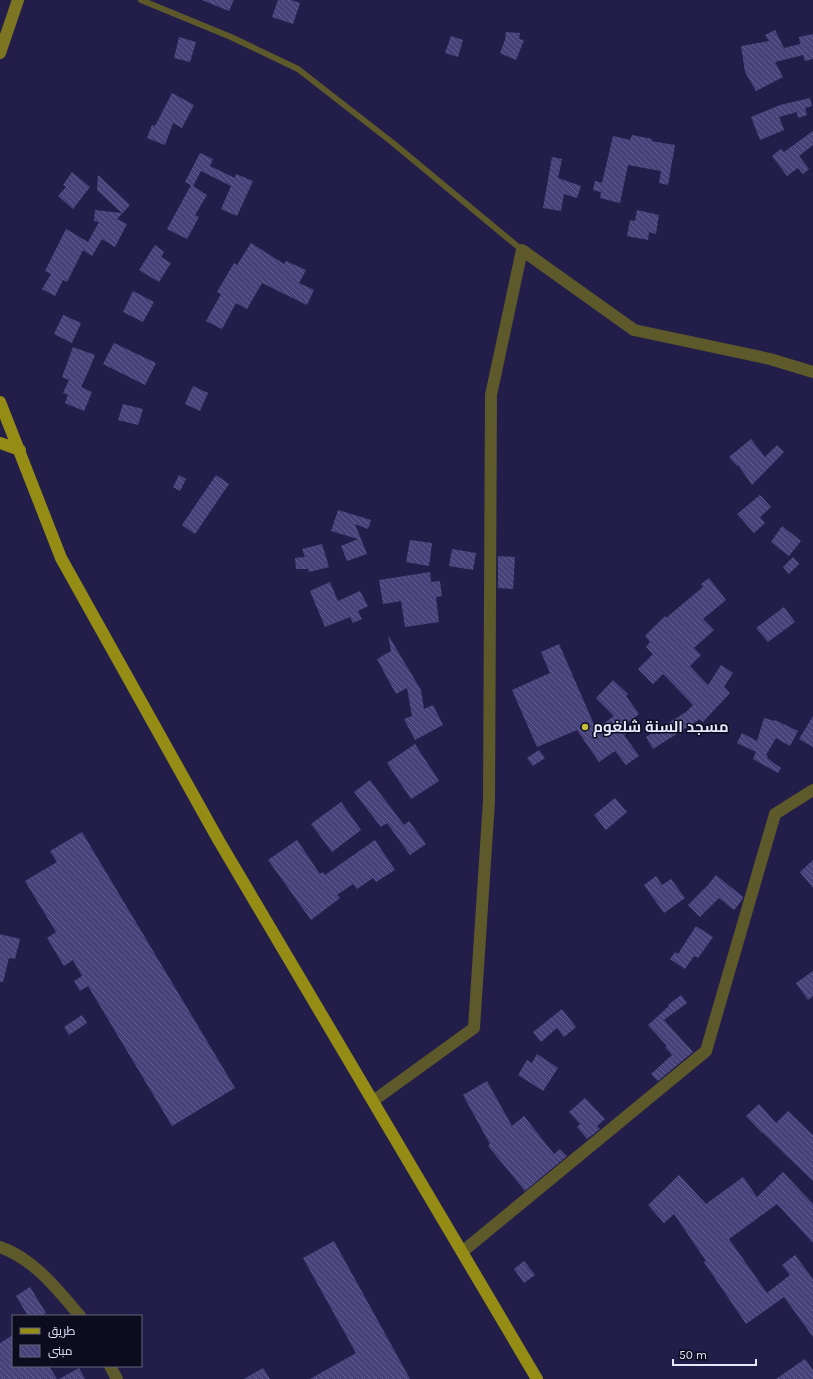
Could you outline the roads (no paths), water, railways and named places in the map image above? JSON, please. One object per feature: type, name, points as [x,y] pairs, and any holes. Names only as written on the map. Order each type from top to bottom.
[{"type":"main road","points":[[0,53],[18,0]]},
{"type":"main road","points":[[0,402],[61,558],[219,841],[537,1379]]},
{"type":"main road","points":[[0,443],[20,450]]},
{"type":"street","points":[[372,1101],[474,1028],[488,801],[491,396],[522,250],[634,330],[770,359],[813,372]]},
{"type":"street","points":[[462,1252],[706,1051],[774,814],[813,790]]},
{"type":"street","points":[[0,1247],[13,1252],[47,1277],[79,1315]]},
{"type":"street","points":[[111,1367],[117,1379]]},
{"type":"lane","points":[[141,0],[231,37],[298,69],[393,143],[522,250]]},
{"type":"place","name":"مسجد السنة شلغوم","points":[[585,727]]}]
